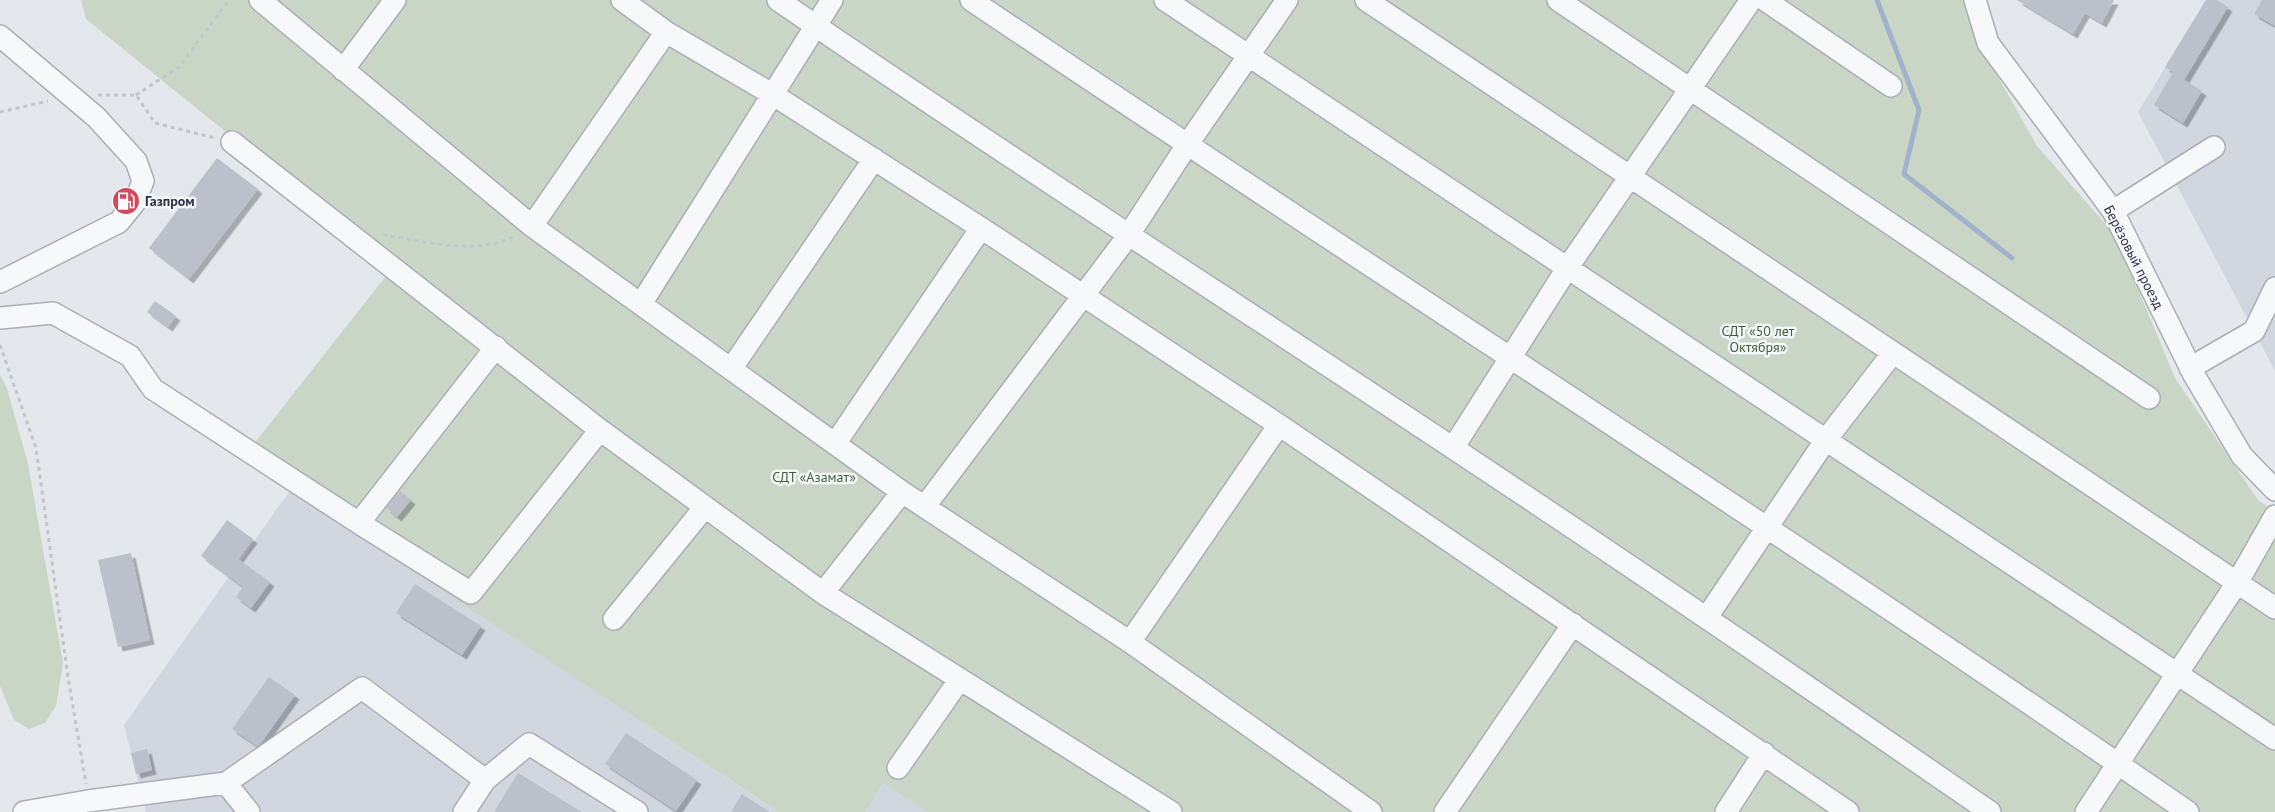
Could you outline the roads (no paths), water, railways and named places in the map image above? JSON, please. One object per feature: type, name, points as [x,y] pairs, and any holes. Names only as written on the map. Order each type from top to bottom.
[{"type":"street","points":[[260,0],[532,226],[902,492],[1130,642],[1371,812]]},
{"type":"street","points":[[343,70],[395,0]]},
{"type":"street","points":[[622,0],[666,32],[772,94],[982,228],[1279,425],[1764,753],[1848,812]]},
{"type":"street","points":[[778,0],[1128,236],[1453,448],[1707,617],[1990,812]]},
{"type":"street","points":[[641,304],[832,0]]},
{"type":"street","points":[[971,0],[1187,145],[1511,356],[2188,812]]},
{"type":"street","points":[[1165,0],[2275,739]]},
{"type":"street","points":[[925,506],[1128,236],[1187,145],[1287,0]]},
{"type":"street","points":[[1366,0],[1892,354],[2275,608]]},
{"type":"street","points":[[1558,0],[2150,398]]},
{"type":"street","points":[[1453,448],[1568,267],[1751,0]]},
{"type":"street","points":[[1765,0],[1891,86]]},
{"type":"street","name":"Берёзовый проезд","points":[[1975,0],[1988,43],[2113,211],[2190,368],[2242,456],[2275,490]]},
{"type":"street","points":[[532,226],[666,32]]},
{"type":"street","points":[[0,36],[96,117],[136,161],[143,181],[135,202],[119,222],[0,282]]},
{"type":"street","points":[[232,142],[600,430],[823,593],[1171,812]]},
{"type":"street","points":[[2113,211],[2214,147]]},
{"type":"street","points":[[731,369],[874,160]]},
{"type":"street","points":[[835,444],[982,228]]},
{"type":"street","points":[[2190,368],[2254,331],[2275,288]]},
{"type":"street","points":[[0,318],[53,313],[130,356],[153,389],[359,523],[471,593],[600,430]]},
{"type":"street","points":[[359,523],[496,347]]},
{"type":"street","points":[[1707,617],[1825,441],[1892,354]]},
{"type":"street","points":[[1130,642],[1279,425]]},
{"type":"street","points":[[823,593],[902,492]]},
{"type":"street","points":[[614,618],[705,507]]},
{"type":"street","points":[[2086,812],[2237,583],[2275,516]]},
{"type":"street","points":[[1445,812],[1573,624]]},
{"type":"street","points":[[898,768],[960,679]]},
{"type":"street","points":[[24,812],[88,800],[226,783],[362,688],[485,780]]},
{"type":"street","points":[[464,812],[485,780],[528,744],[637,812]]},
{"type":"street","points":[[1726,812],[1764,753]]},
{"type":"street","points":[[226,783],[249,812]]},
{"type":"waterway","points":[[1877,0],[1919,110],[1904,174],[2012,258]]},
{"type":"place","name":"Газпром","points":[[126,201]]},
{"type":"park label","name":"СДТ «50 лет Октября»","points":[[1758,340]]},
{"type":"park label","name":"СДТ «Азамат»","points":[[814,477]]}]
